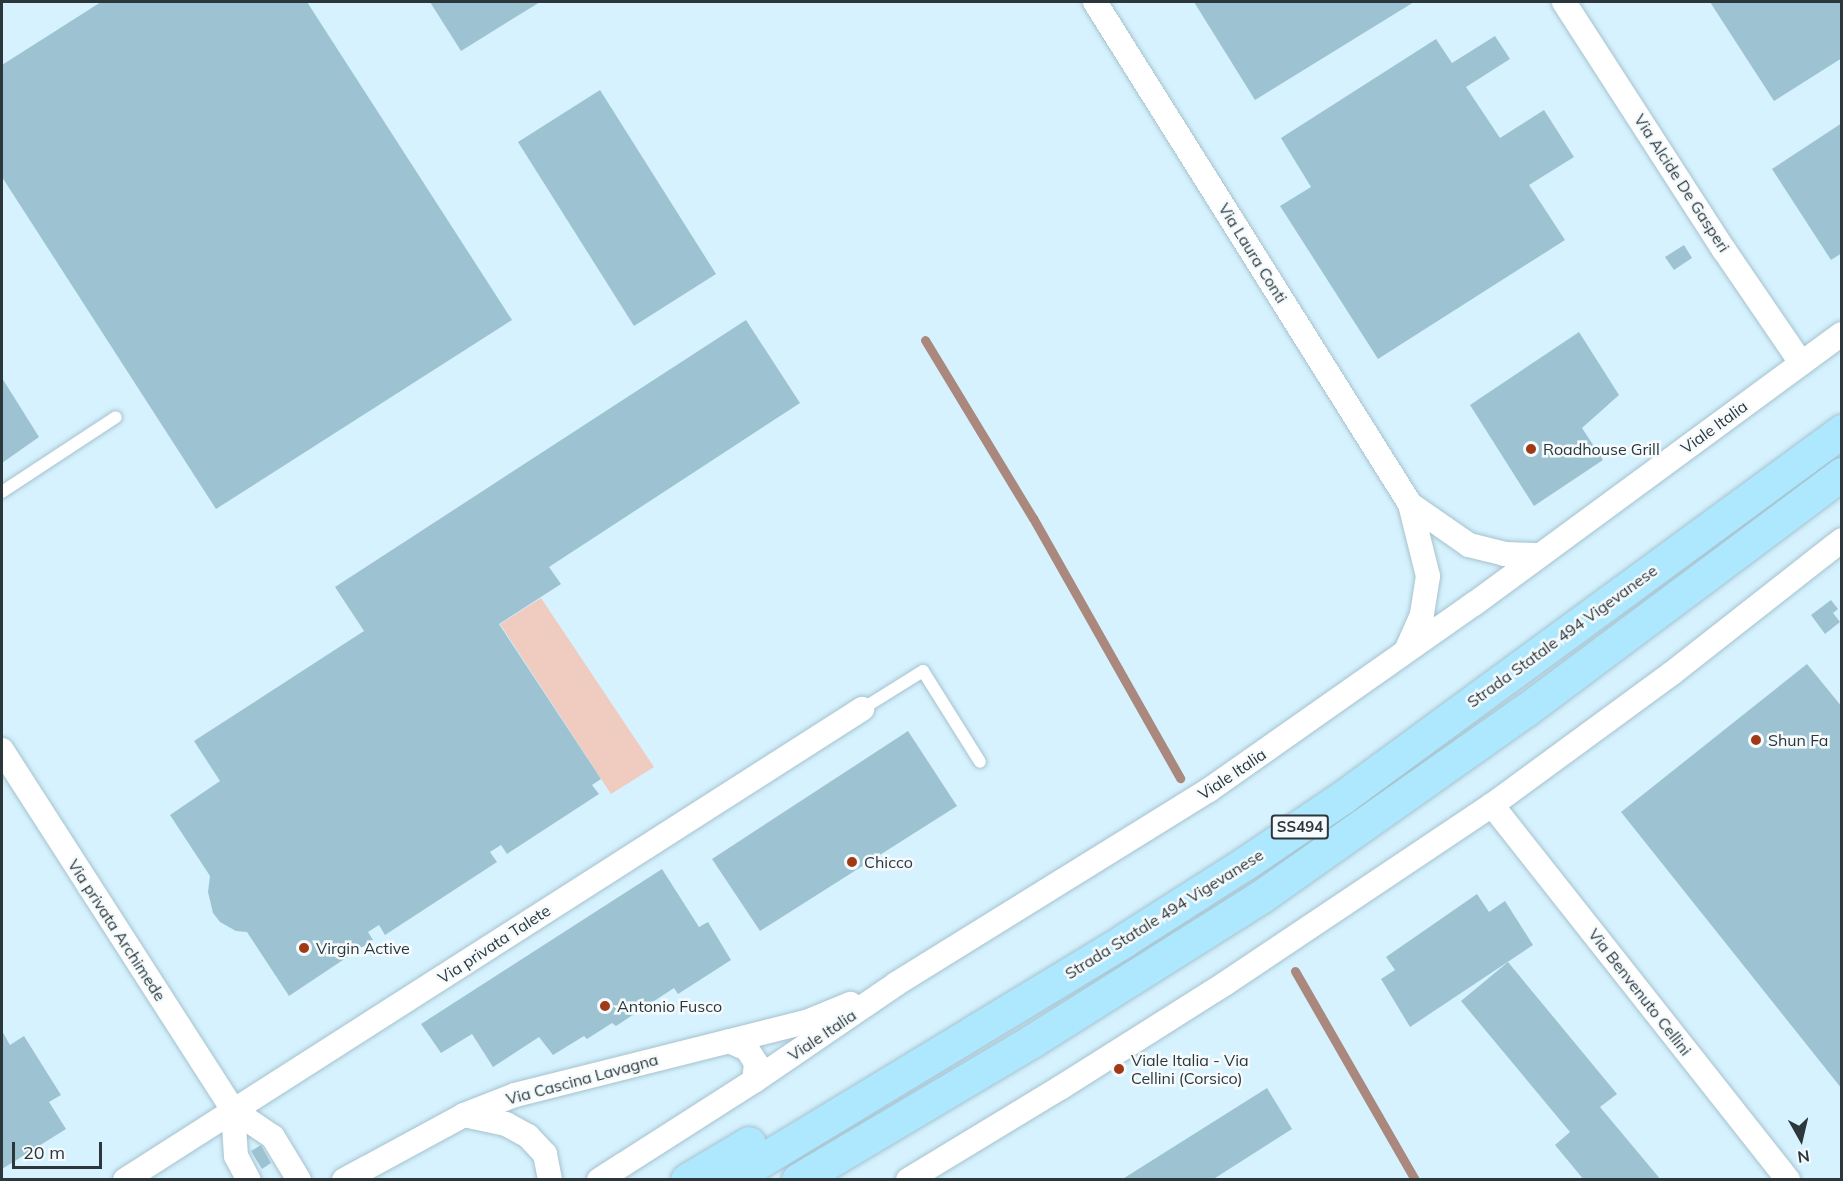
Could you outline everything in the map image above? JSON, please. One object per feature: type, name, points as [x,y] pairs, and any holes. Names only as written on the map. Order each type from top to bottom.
[{"type":"main road","name":"Strada Statale 494 Vigevanese","points":[[729,1179],[1123,941],[1343,797],[1842,431]]},
{"type":"main road","name":"SS494","points":[[798,1179],[1032,1041],[1262,896],[1526,710],[1836,480]]},
{"type":"main road","points":[[687,1179],[767,1132],[870,1095]]},
{"type":"street","name":"Via Laura Conti","points":[[1095,2],[1410,504],[1428,576],[1422,615],[1405,653]]},
{"type":"street","name":"Via Alcide De Gasperi","points":[[1564,2],[1719,242],[1801,363]]},
{"type":"street","name":"Viale Italia","points":[[599,1179],[754,1081],[896,984],[1209,790],[1405,653],[1842,333]]},
{"type":"street","name":"Via Laura Conti","points":[[1410,504],[1469,545],[1504,554],[1540,555]]},
{"type":"street","points":[[908,1179],[1207,995],[1492,805],[1671,674],[1842,540]]},
{"type":"street","name":"Via privata Talete","points":[[125,1179],[862,709]]},
{"type":"street","name":"Via privata Archimede","points":[[2,750],[233,1110]]},
{"type":"street","name":"Via Benvenuto Cellini","points":[[1492,805],[1788,1179]]},
{"type":"street","name":"Via Cascina Lavagna","points":[[344,1179],[464,1115],[515,1095],[806,1022],[896,984]]},
{"type":"street","points":[[729,1041],[747,1048],[756,1063],[754,1081]]},
{"type":"street","points":[[233,1110],[236,1156],[249,1179]]},
{"type":"street","points":[[233,1110],[273,1137],[299,1179]]},
{"type":"street","points":[[464,1115],[506,1124],[528,1136],[545,1154],[550,1179]]},
{"type":"lane","points":[[2,492],[116,417]]},
{"type":"lane","points":[[862,709],[924,671],[980,762]]},
{"type":"shaded area","points":[[541,598],[654,767],[611,794],[500,624]]},
{"type":"building","points":[[101,2],[307,2],[512,320],[216,509],[2,177],[2,65]]},
{"type":"building","points":[[430,2],[540,2],[461,51]]},
{"type":"building","points":[[1194,2],[1414,2],[1255,100]]},
{"type":"building","points":[[1710,2],[1842,2],[1842,58],[1774,101]]},
{"type":"building","points":[[1495,36],[1510,59],[1466,87],[1500,138],[1544,110],[1574,157],[1529,185],[1565,240],[1378,359],[1280,206],[1311,187],[1281,138],[1436,39],[1452,63]]},
{"type":"building","points":[[600,90],[716,274],[634,326],[518,142]]},
{"type":"building","points":[[1842,123],[1842,253],[1831,260],[1772,169]]},
{"type":"building","points":[[1684,245],[1692,258],[1674,270],[1665,257]]},
{"type":"building","points":[[746,320],[800,403],[549,567],[561,584],[499,624],[601,779],[592,785],[599,794],[507,854],[501,845],[490,852],[497,862],[385,935],[379,925],[368,932],[373,940],[289,996],[247,932],[236,931],[220,922],[213,913],[208,892],[210,876],[170,815],[220,781],[194,741],[364,631],[335,587]]},
{"type":"building","points":[[1579,332],[1619,395],[1582,428],[1603,460],[1534,506],[1470,405]]},
{"type":"building","points":[[2,378],[39,437],[2,463]]},
{"type":"building","points":[[1831,600],[1838,609],[1833,613],[1840,622],[1825,634],[1811,615]]},
{"type":"building","points":[[1807,664],[1842,707],[1842,1089],[1621,812]]},
{"type":"building","points":[[908,731],[957,806],[760,931],[712,859]]},
{"type":"building","points":[[662,869],[699,927],[708,922],[731,960],[678,994],[674,988],[616,1026],[612,1023],[587,1039],[584,1036],[553,1055],[539,1037],[493,1067],[472,1034],[441,1053],[421,1024]]},
{"type":"building","points":[[1477,894],[1489,912],[1505,901],[1533,945],[1410,1027],[1381,979],[1395,970],[1386,957]]},
{"type":"building","points":[[1508,962],[1617,1094],[1600,1107],[1661,1180],[1584,1180],[1555,1145],[1570,1132],[1461,1001]]},
{"type":"building","points":[[2,1031],[10,1045],[24,1036],[61,1095],[49,1102],[66,1129],[2,1169]]},
{"type":"building","points":[[1267,1088],[1292,1129],[1212,1180],[1121,1180]]},
{"type":"building","points":[[261,1145],[271,1163],[262,1169],[251,1151]]},
{"type":"waterway","points":[[925,340],[1033,518],[1180,778]]},
{"type":"waterway","points":[[1295,971],[1415,1180]]},
{"type":"place","name":"Roadhouse Grill","points":[[1531,449]]},
{"type":"place","name":"Shun Fa","points":[[1756,740]]},
{"type":"place","name":"Chicco","points":[[852,862]]},
{"type":"place","name":"Virgin Active","points":[[304,948]]},
{"type":"place","name":"Antonio Fusco","points":[[605,1006]]},
{"type":"place","name":"Viale Italia - Via Cellini (Corsico)","points":[[1119,1069]]}]
